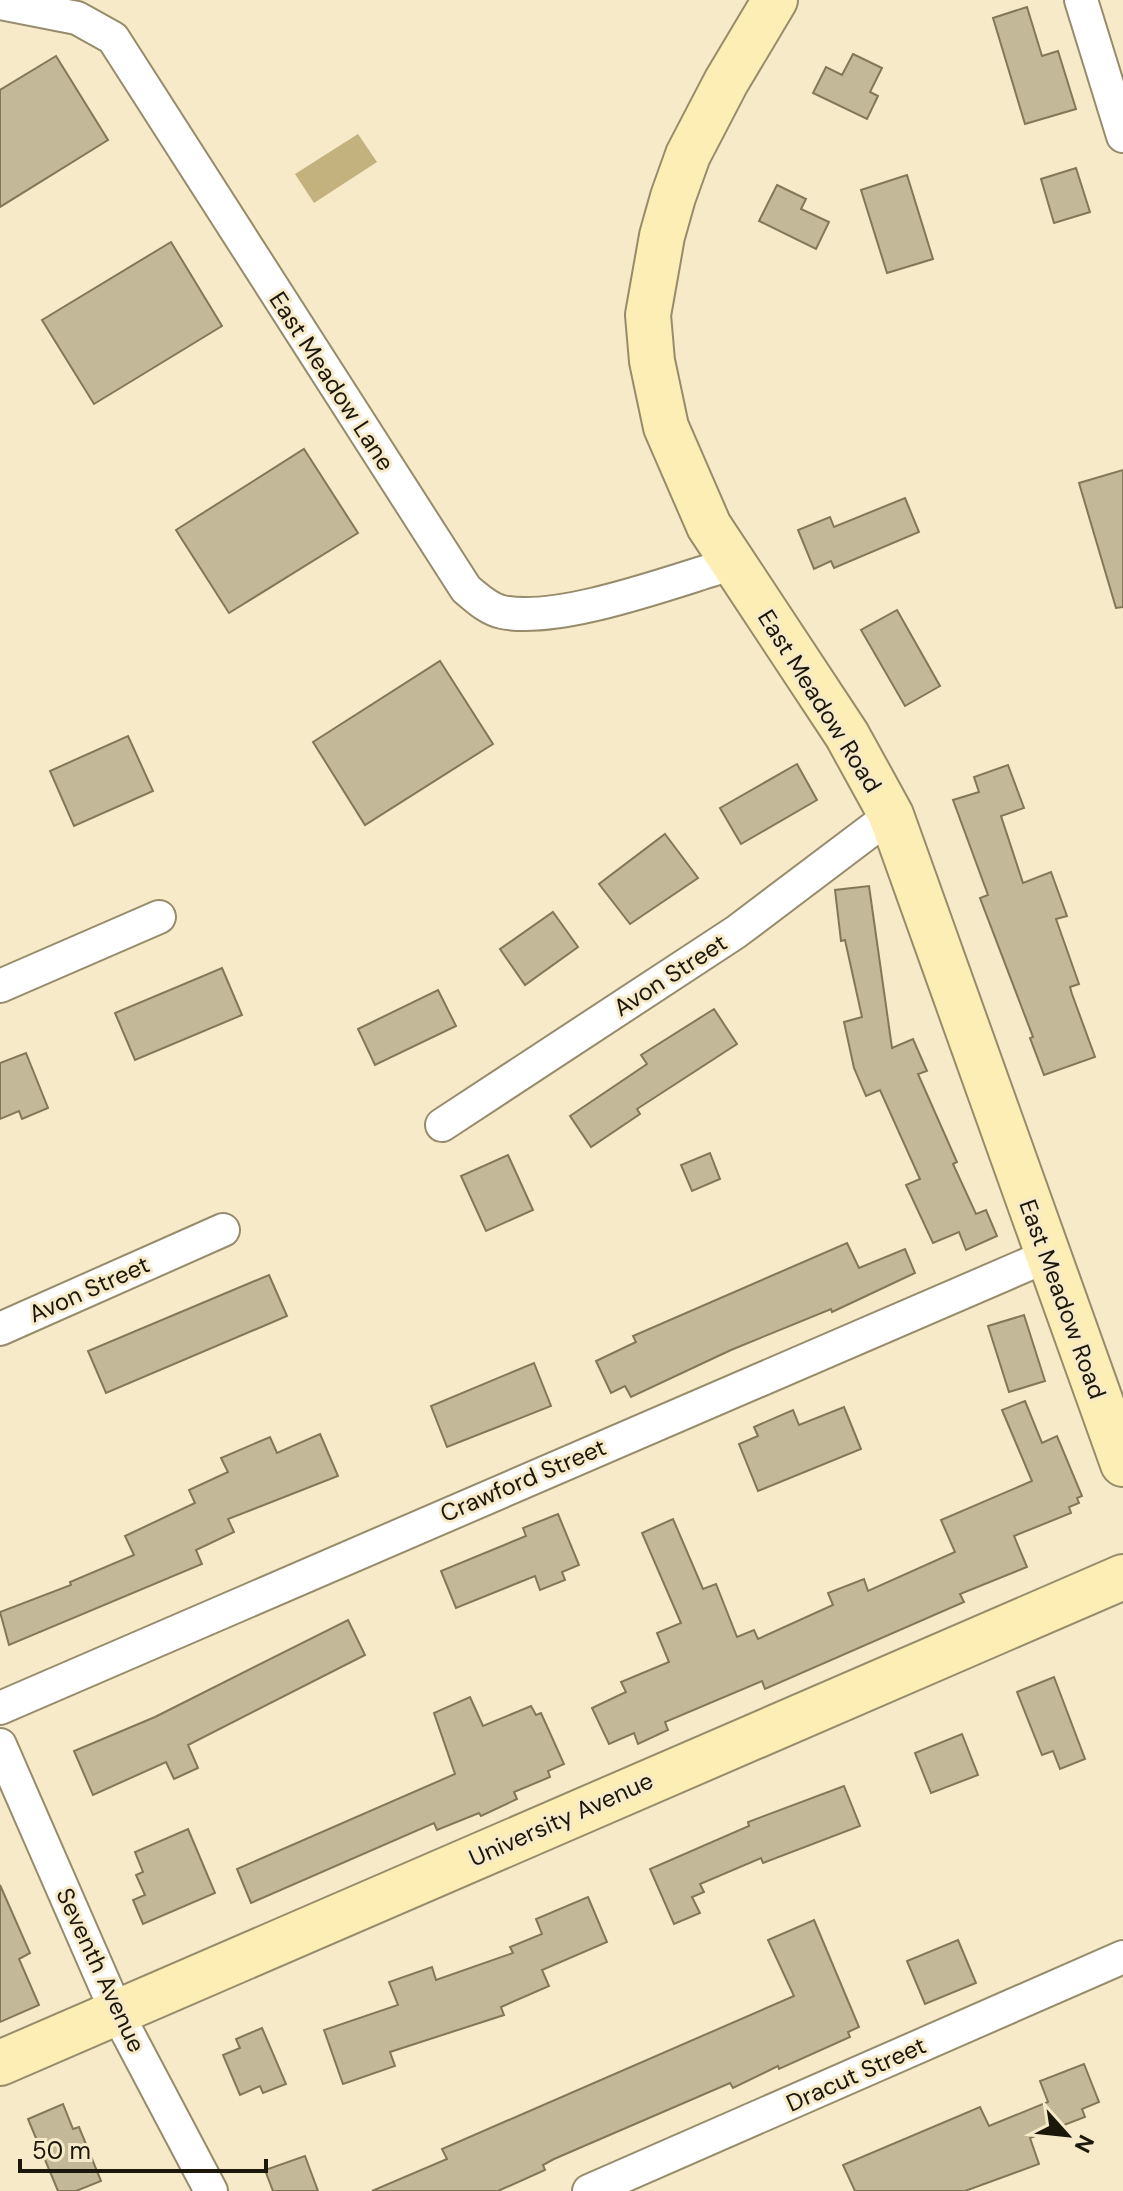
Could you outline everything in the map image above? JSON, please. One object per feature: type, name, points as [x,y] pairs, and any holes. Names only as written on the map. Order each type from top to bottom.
[{"type":"street","name":"East Meadow Road","points":[[775,0],[726,82],[688,155],[662,236],[648,315],[652,361],[666,427],[689,489],[731,564],[847,735],[891,815],[1123,1464]]},
{"type":"street","points":[[1081,0],[1123,136]]},
{"type":"street","name":"East Meadow Lane","points":[[0,3],[77,18],[113,38],[460,580],[486,606],[502,612],[552,611],[596,602],[731,564]]},
{"type":"street","name":"Avon Street","points":[[442,1125],[736,932],[891,815]]},
{"type":"street","points":[[0,986],[159,917]]},
{"type":"street","name":"Avon Street","points":[[0,1329],[223,1230]]},
{"type":"street","name":"Crawford Street","points":[[0,1708],[1047,1256]]},
{"type":"street","name":"University Avenue","points":[[0,2063],[1123,1577]]},
{"type":"street","name":"Seventh Avenue","points":[[0,1745],[117,2013],[211,2191]]},
{"type":"street","name":"Dracut Street","points":[[589,2191],[1123,1957]]},
{"type":"shaded area","points":[[358,134],[377,162],[314,203],[295,174]]},
{"type":"building","points":[[1027,7],[1042,56],[1058,51],[1076,109],[1025,124],[993,18]]},
{"type":"building","points":[[853,54],[882,68],[870,92],[878,96],[867,119],[813,93],[826,67],[842,75]]},
{"type":"building","points":[[56,56],[108,140],[0,207],[0,90]]},
{"type":"building","points":[[1076,168],[1090,212],[1054,223],[1041,179]]},
{"type":"building","points":[[907,175],[933,259],[887,273],[861,190]]},
{"type":"building","points":[[777,185],[806,199],[801,209],[829,222],[816,249],[759,221]]},
{"type":"building","points":[[171,242],[222,326],[94,404],[42,320]]},
{"type":"building","points":[[304,449],[358,533],[229,613],[176,530]]},
{"type":"building","points":[[1123,470],[1123,607],[1116,608],[1079,483]]},
{"type":"building","points":[[905,498],[919,532],[834,568],[831,561],[814,569],[798,530],[830,517],[834,527]]},
{"type":"building","points":[[897,610],[940,686],[905,706],[861,630]]},
{"type":"building","points":[[440,661],[493,744],[365,825],[313,742]]},
{"type":"building","points":[[128,736],[153,791],[74,826],[50,771]]},
{"type":"building","points":[[797,764],[817,800],[741,844],[720,808]]},
{"type":"building","points":[[1008,765],[1024,808],[1001,816],[1023,883],[1051,872],[1067,916],[1056,919],[1079,984],[1070,987],[1095,1057],[1044,1075],[1030,1038],[1033,1037],[980,898],[988,895],[953,800],[979,792],[974,777]]},
{"type":"building","points":[[665,834],[698,878],[630,924],[599,884]]},
{"type":"building","points":[[869,886],[892,1048],[913,1039],[927,1071],[918,1074],[957,1162],[953,1164],[976,1214],[986,1210],[997,1236],[966,1250],[959,1232],[933,1243],[906,1185],[920,1179],[880,1090],[866,1096],[854,1068],[844,1022],[862,1017],[845,940],[841,941],[835,890]]},
{"type":"building","points":[[553,912],[578,947],[525,985],[500,949]]},
{"type":"building","points":[[222,968],[242,1015],[135,1060],[115,1013]]},
{"type":"building","points":[[438,990],[456,1026],[375,1065],[358,1029]]},
{"type":"building","points":[[714,1009],[737,1044],[637,1109],[640,1114],[591,1147],[570,1116],[647,1064],[641,1055]]},
{"type":"building","points":[[26,1053],[48,1108],[22,1119],[19,1111],[0,1119],[0,1063]]},
{"type":"building","points":[[710,1153],[720,1179],[692,1191],[681,1165]]},
{"type":"building","points":[[508,1155],[533,1210],[486,1231],[461,1176]]},
{"type":"building","points":[[847,1243],[859,1268],[905,1249],[915,1273],[832,1312],[831,1309],[731,1350],[631,1397],[625,1386],[611,1393],[596,1361],[636,1342],[633,1336]]},
{"type":"building","points":[[269,1275],[287,1316],[106,1393],[88,1351]]},
{"type":"building","points":[[1024,1315],[1045,1381],[1009,1392],[988,1326]]},
{"type":"building","points":[[534,1363],[551,1406],[447,1447],[431,1406]]},
{"type":"building","points":[[1025,1401],[1042,1443],[1057,1436],[1082,1496],[1077,1498],[1079,1503],[1069,1507],[1071,1513],[1014,1536],[1027,1567],[960,1594],[964,1602],[765,1689],[762,1681],[665,1722],[668,1730],[638,1744],[634,1733],[609,1744],[592,1708],[626,1692],[621,1682],[669,1662],[657,1633],[681,1623],[642,1533],[673,1519],[703,1589],[716,1584],[737,1637],[754,1630],[758,1639],[833,1605],[828,1593],[864,1579],[868,1591],[955,1552],[941,1520],[1032,1481],[1002,1410]]},
{"type":"building","points":[[844,1407],[861,1449],[758,1491],[739,1444],[758,1436],[754,1427],[793,1410],[799,1425]]},
{"type":"building","points":[[320,1434],[338,1476],[228,1519],[234,1532],[196,1550],[202,1564],[9,1645],[0,1612],[71,1585],[70,1582],[134,1555],[125,1536],[195,1503],[189,1490],[228,1472],[221,1458],[270,1437],[277,1453]]},
{"type":"building","points":[[558,1514],[579,1565],[562,1572],[565,1580],[540,1590],[535,1576],[456,1608],[441,1571],[526,1536],[523,1528]]},
{"type":"building","points":[[348,1620],[365,1655],[188,1745],[198,1768],[174,1779],[166,1762],[93,1795],[74,1751],[155,1717]]},
{"type":"building","points":[[1054,1677],[1085,1759],[1060,1769],[1053,1751],[1042,1755],[1017,1692]]},
{"type":"building","points":[[470,1697],[483,1726],[531,1706],[536,1715],[541,1713],[564,1764],[548,1771],[550,1777],[514,1792],[517,1799],[481,1816],[479,1813],[437,1830],[434,1823],[251,1903],[237,1869],[455,1774],[434,1713]]},
{"type":"building","points":[[962,1734],[978,1775],[931,1793],[915,1753]]},
{"type":"building","points":[[844,1786],[860,1826],[763,1863],[761,1858],[700,1884],[704,1892],[692,1897],[700,1913],[674,1924],[650,1869],[749,1826],[748,1822]]},
{"type":"building","points":[[188,1829],[215,1893],[143,1924],[133,1900],[145,1895],[136,1875],[143,1872],[135,1852]]},
{"type":"building","points":[[0,1885],[30,1953],[19,1959],[39,2005],[0,2022]]},
{"type":"building","points":[[588,1897],[607,1942],[542,1970],[549,1986],[501,2007],[504,2015],[390,2052],[395,2066],[343,2084],[324,2030],[398,2005],[389,1982],[432,1967],[436,1980],[513,1953],[510,1947],[542,1934],[536,1919]]},
{"type":"building","points":[[814,1920],[859,2027],[848,2032],[850,2037],[733,2088],[730,2083],[554,2159],[543,2165],[545,2170],[498,2191],[372,2191],[447,2159],[442,2149],[794,1996],[768,1940]]},
{"type":"building","points":[[958,1940],[976,1983],[925,2004],[907,1961]]},
{"type":"building","points":[[262,2028],[286,2084],[263,2093],[260,2086],[240,2095],[223,2055],[240,2048],[236,2039]]},
{"type":"building","points":[[1084,2064],[1099,2102],[1082,2109],[1085,2117],[1030,2138],[1039,2164],[965,2191],[855,2191],[843,2165],[980,2107],[989,2126],[1048,2102],[1040,2081]]},
{"type":"building","points":[[63,2104],[73,2129],[79,2127],[101,2181],[76,2191],[58,2191],[28,2119]]},
{"type":"building","points":[[305,2156],[318,2191],[273,2191],[265,2170]]}]
